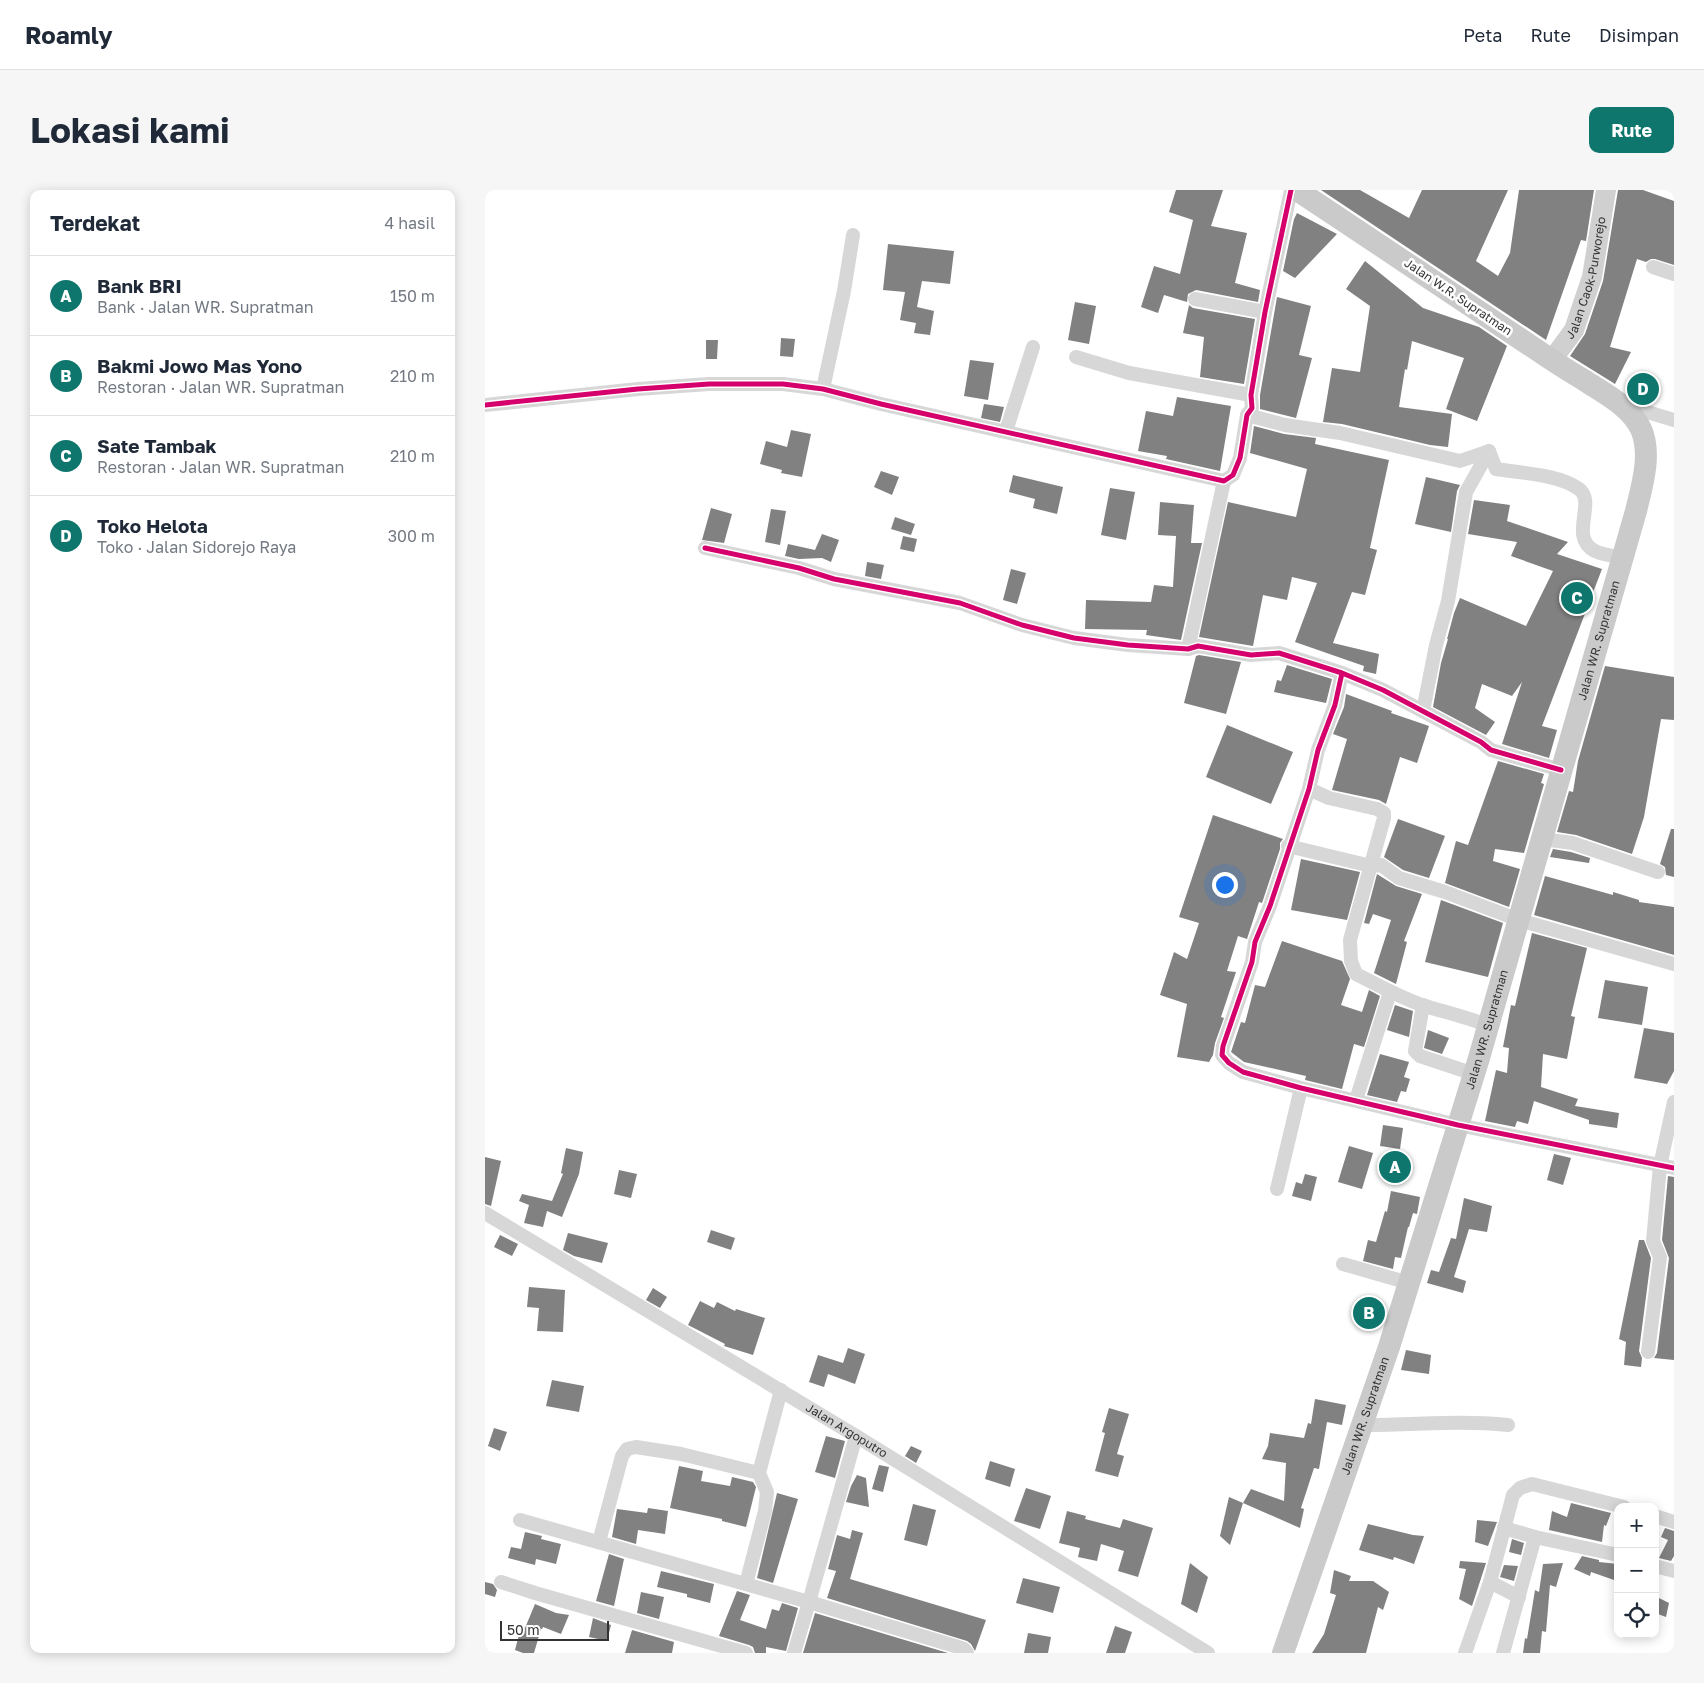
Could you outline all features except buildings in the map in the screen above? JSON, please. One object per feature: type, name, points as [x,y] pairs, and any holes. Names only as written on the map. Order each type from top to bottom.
[{"type":"main road","name":"Jalan W.R. Supratman","points":[[1297,190],[1552,360],[1621,403]]},
{"type":"main road","name":"Jalan WR. Supratman","points":[[1283,1653],[1409,1283],[1489,1026],[1643,482],[1645,440],[1634,418],[1621,403]]},
{"type":"street","points":[[485,405],[638,389],[709,384],[783,384],[823,389],[881,404],[1224,480],[1233,475],[1240,458],[1247,415],[1252,408],[1251,395],[1265,312],[1291,190]]},
{"type":"street","name":"Jalan Caok-Purworejo","points":[[1552,360],[1574,330],[1592,277],[1606,190]]},
{"type":"street","points":[[823,389],[844,291],[853,236]]},
{"type":"street","points":[[1653,267],[1674,274]]},
{"type":"street","points":[[1195,299],[1265,312]]},
{"type":"street","points":[[1006,431],[1033,347]]},
{"type":"street","points":[[1076,357],[1129,374],[1251,395]]},
{"type":"street","points":[[1621,403],[1674,420]]},
{"type":"street","points":[[1247,415],[1285,425],[1340,433],[1461,461],[1489,451]]},
{"type":"street","points":[[1489,451],[1496,469],[1561,480],[1579,489],[1585,496],[1582,524],[1585,542],[1595,551],[1622,558]]},
{"type":"street","points":[[1423,711],[1436,645],[1448,601],[1466,492],[1489,451]]},
{"type":"street","points":[[1188,648],[1224,480]]},
{"type":"street","points":[[705,548],[799,568],[834,579],[960,604],[1022,625],[1074,638],[1127,645],[1188,648],[1198,646],[1251,656],[1279,653],[1342,673],[1383,690],[1481,742],[1491,750],[1561,770]]},
{"type":"street","points":[[1342,673],[1335,705],[1318,750],[1309,789],[1255,942],[1252,962],[1223,1046],[1222,1055],[1229,1063],[1243,1072],[1301,1088],[1458,1125],[1667,1167]]},
{"type":"street","points":[[1309,789],[1329,798],[1377,809],[1383,813],[1384,818],[1350,940],[1349,951],[1356,974],[1390,992],[1423,1005],[1472,1019],[1489,1026]]},
{"type":"street","points":[[1542,838],[1573,843],[1658,872]]},
{"type":"street","points":[[1288,846],[1371,866],[1381,865],[1399,878],[1445,892],[1519,920],[1674,964]]},
{"type":"street","points":[[1355,1100],[1390,992]]},
{"type":"street","points":[[1423,1005],[1415,1052],[1420,1056],[1474,1074]]},
{"type":"street","points":[[1277,1190],[1301,1088]]},
{"type":"street","points":[[1648,1352],[1660,1257],[1653,1240],[1667,1167],[1674,1102]]},
{"type":"street","name":"Jalan Argoputro","points":[[485,1213],[781,1390],[1208,1653]]},
{"type":"street","points":[[1343,1264],[1409,1283]]},
{"type":"street","points":[[746,1584],[765,1510],[767,1492],[759,1473],[781,1390]]},
{"type":"street","points":[[1361,1426],[1454,1423],[1483,1423],[1508,1426]]},
{"type":"street","points":[[794,1653],[856,1436]]},
{"type":"street","points":[[599,1542],[622,1456],[627,1449],[636,1447],[681,1454],[759,1473]]},
{"type":"street","points":[[1465,1653],[1490,1582],[1513,1495],[1520,1488],[1532,1484],[1614,1504]]},
{"type":"street","points":[[1659,1517],[1674,1522]]},
{"type":"street","points":[[520,1520],[809,1602],[955,1646],[964,1649],[967,1653]]},
{"type":"street","points":[[1504,1528],[1535,1537],[1614,1554]]},
{"type":"street","points":[[1503,1653],[1535,1537]]},
{"type":"street","points":[[1659,1567],[1674,1571]]},
{"type":"street","points":[[501,1582],[746,1653]]},
{"type":"street","points":[[1490,1582],[1519,1597]]},
{"type":"cycle path","points":[[485,405],[638,389],[709,384],[783,384],[823,389],[881,404],[1224,481],[1233,475],[1240,458],[1247,415],[1252,408],[1251,395],[1265,312],[1291,190]]},
{"type":"cycle path","points":[[705,548],[799,568],[834,579],[960,603],[1022,625],[1074,638],[1128,645],[1188,649],[1198,646],[1251,655],[1279,653],[1342,673],[1383,690],[1481,742],[1491,750],[1561,770]]},
{"type":"cycle path","points":[[1342,673],[1335,705],[1318,750],[1309,789],[1270,906],[1255,942],[1252,962],[1223,1046],[1222,1055],[1229,1063],[1243,1072],[1301,1088],[1458,1125],[1674,1168]]},
{"type":"place","name":"Toko Helota","points":[[1643,389]]},
{"type":"place","name":"Sate Tambak","points":[[1577,598]]},
{"type":"place","name":"Bank BRI","points":[[1395,1167]]},
{"type":"place","name":"Bakmi Jowo Mas Yono","points":[[1369,1313]]}]
